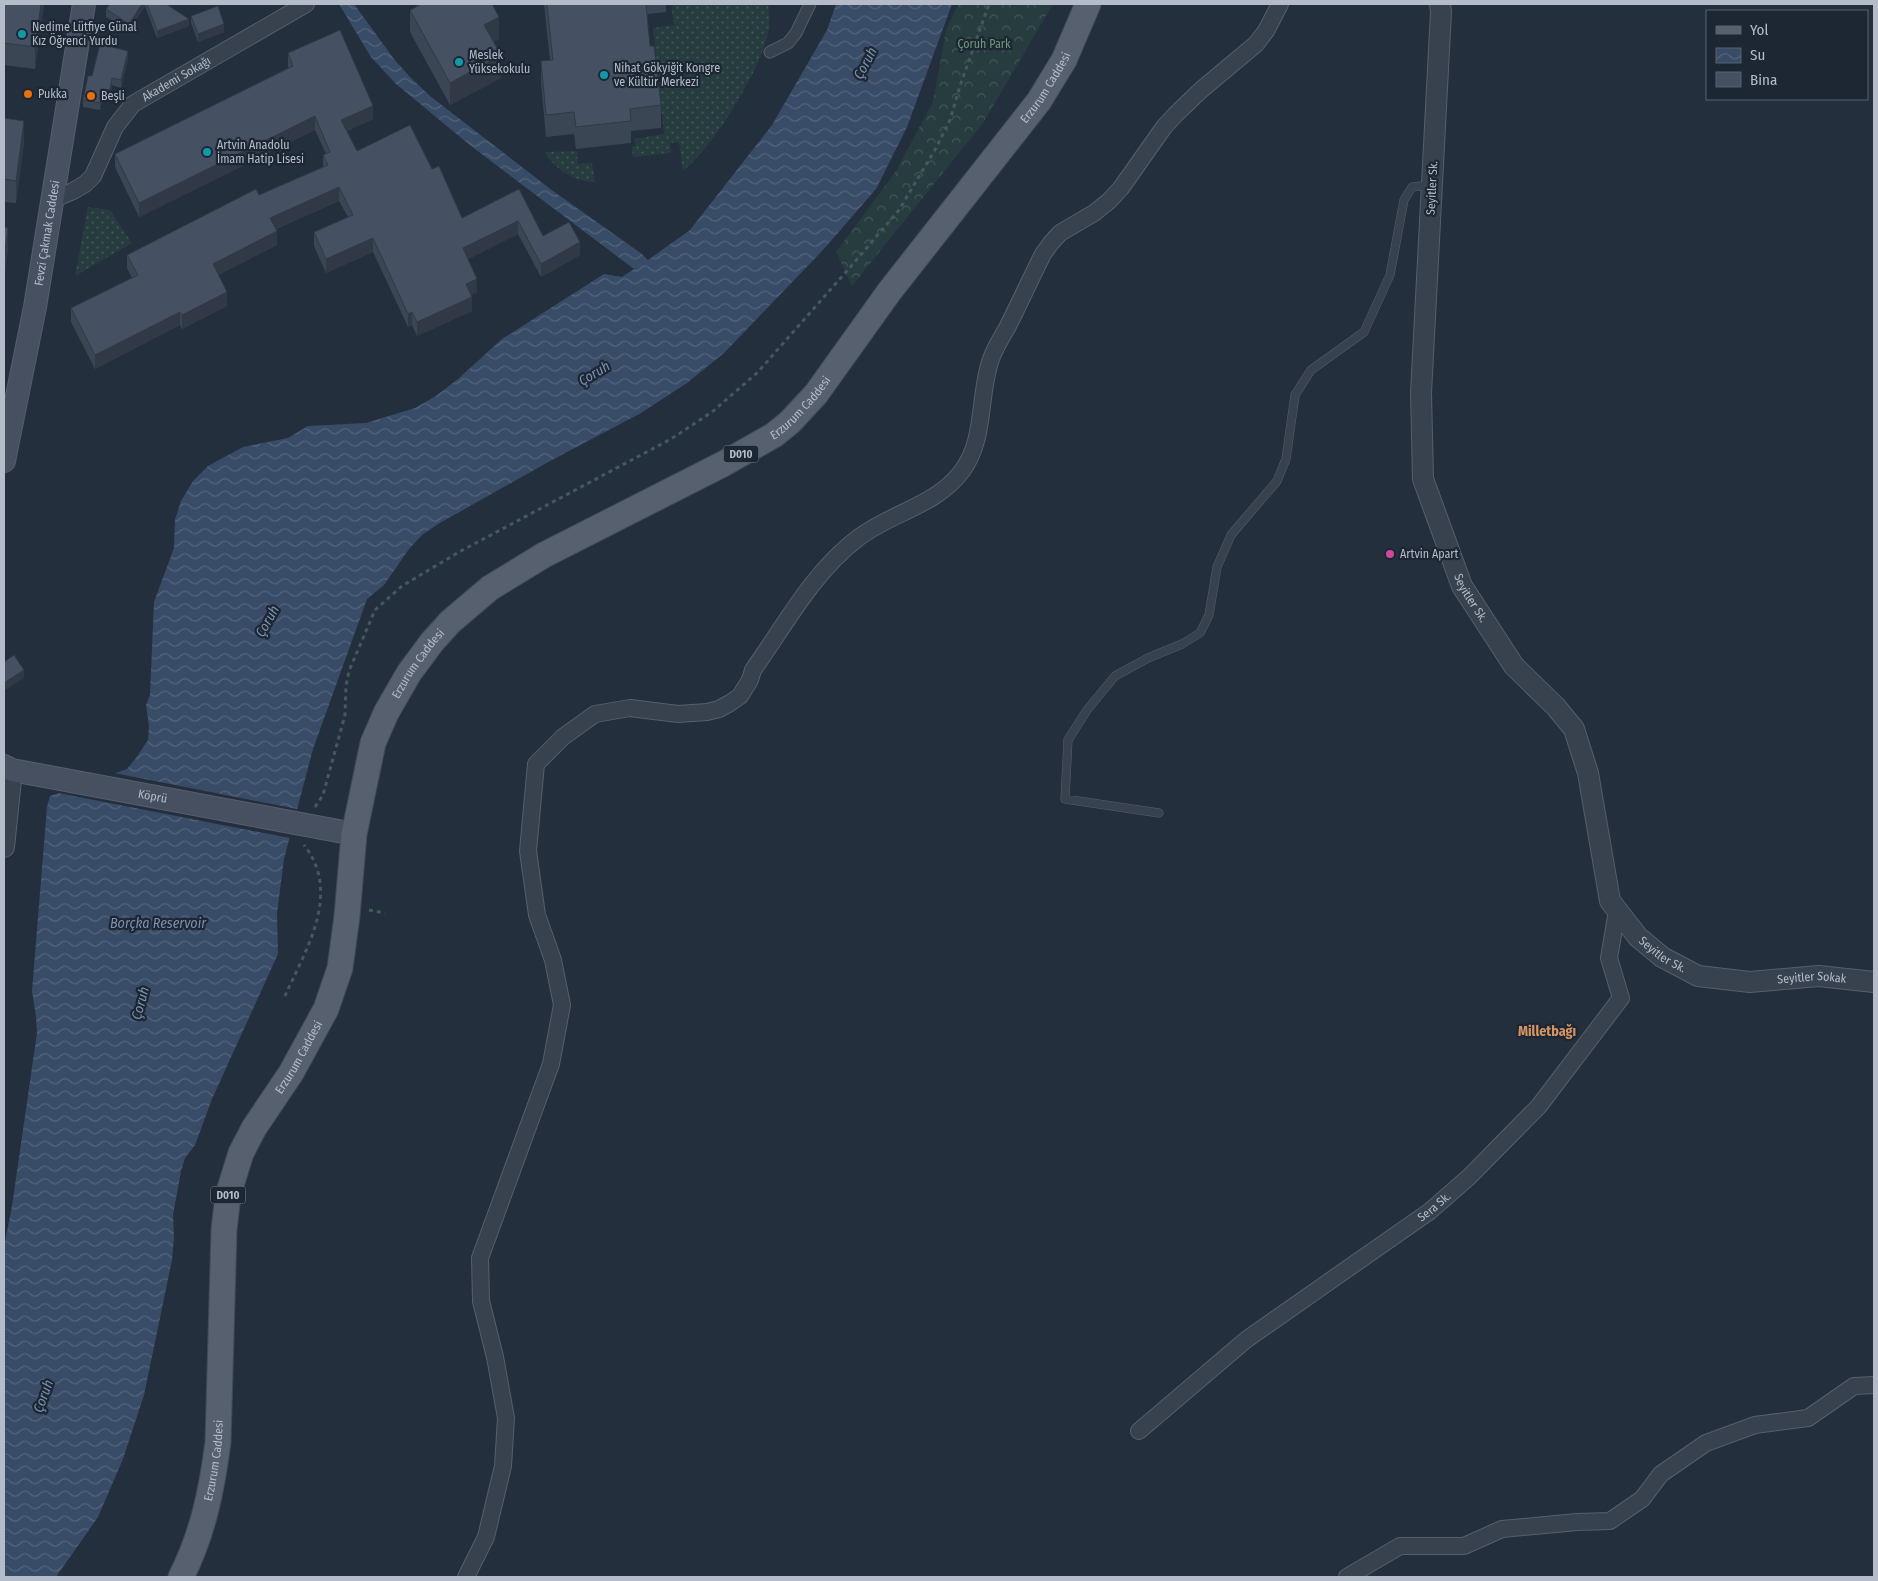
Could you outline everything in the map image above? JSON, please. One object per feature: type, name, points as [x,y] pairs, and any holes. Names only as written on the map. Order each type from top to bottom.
[{"type":"main road","name":"Fevzi Çakmak Caddesi","points":[[4,462],[35,307],[84,4]]},
{"type":"main road","name":"Erzurum Caddesi","points":[[181,1577],[198,1540],[208,1508],[214,1475],[220,1410],[224,1230],[228,1195],[241,1153],[254,1128],[291,1073],[326,1009],[340,968],[348,906],[354,834],[373,743],[386,713],[409,673],[450,622],[471,603],[515,572],[544,555],[723,464],[774,435],[790,422],[816,394],[889,292],[1039,101],[1064,60],[1088,4]]},
{"type":"main road","name":"Köprü","points":[[8,768],[298,833],[354,834]]},
{"type":"street","name":"Akademi Sokağı","points":[[52,200],[85,184],[93,176],[115,127],[134,104],[306,4]]},
{"type":"street","points":[[770,52],[788,43],[796,33],[810,4]]},
{"type":"street","points":[[466,1577],[486,1537],[503,1466],[506,1418],[495,1357],[480,1301],[480,1258],[551,1064],[562,1006],[553,960],[537,914],[528,851],[536,764],[563,737],[595,714],[630,708],[678,714],[707,712],[730,703],[746,688],[753,670],[819,575],[833,560],[848,546],[874,527],[934,498],[954,481],[972,455],[977,439],[983,390],[991,358],[1043,254],[1060,233],[1094,213],[1109,201],[1121,188],[1164,127],[1176,114],[1194,96],[1256,44],[1266,32],[1280,4]]},
{"type":"street","name":"Seyitler Sk.","points":[[1440,4],[1421,393],[1423,479],[1462,586],[1514,666],[1556,707],[1574,729],[1588,773],[1610,901],[1638,937],[1662,957],[1698,976],[1750,982]]},
{"type":"street","points":[[4,847],[8,768]]},
{"type":"street","name":"Sera Sk.","points":[[1139,1431],[1247,1339],[1430,1211],[1469,1177],[1539,1106],[1621,998],[1609,958],[1618,911]]},
{"type":"street","name":"Seyitler Sokak","points":[[1750,982],[1819,976],[1874,982]]},
{"type":"street","points":[[1348,1577],[1400,1546],[1464,1546],[1502,1529],[1576,1522],[1610,1522],[1642,1499],[1661,1474],[1706,1443],[1754,1425],[1808,1418],[1854,1386],[1874,1385]]},
{"type":"lane","points":[[1159,813],[1064,799],[1068,740],[1087,710],[1115,676],[1148,658],[1182,644],[1200,633],[1209,615],[1217,567],[1231,535],[1277,481],[1286,459],[1295,395],[1311,370],[1364,332],[1390,274],[1404,200],[1412,186],[1432,185]]},
{"type":"path","points":[[312,809],[323,795],[345,715],[346,686],[349,671],[375,610],[402,586],[459,552],[671,439],[712,412],[758,372],[899,210],[936,148],[950,120],[988,4]]},
{"type":"path","points":[[285,996],[316,925],[322,901],[317,865],[298,833]]},
{"type":"green space","points":[[671,4],[768,4],[769,15],[769,27],[765,43],[748,83],[723,125],[683,171],[679,142],[670,143],[671,153],[633,157],[632,147],[636,146],[634,139],[664,134],[653,28],[674,25]]},
{"type":"green space","name":"Çoruh Park","points":[[958,4],[1053,4],[983,123],[852,286],[836,252],[896,171],[933,102],[946,30]]},
{"type":"green space","points":[[577,151],[578,164],[592,163],[595,182],[580,180],[566,173],[554,164],[545,152]]},
{"type":"green space","points":[[88,207],[110,210],[132,243],[75,276]]},
{"type":"water","name":"Borçka Reservoir","points":[[339,4],[354,4],[394,59],[430,96],[553,191],[648,260],[690,230],[772,125],[827,30],[836,4],[952,4],[907,127],[876,189],[823,250],[724,353],[687,383],[641,413],[550,461],[438,524],[422,535],[409,549],[384,585],[367,599],[313,749],[284,859],[277,913],[278,954],[212,1099],[195,1145],[185,1158],[181,1171],[173,1215],[174,1238],[172,1260],[144,1395],[123,1459],[98,1517],[56,1577],[4,1577],[4,1247],[12,1206],[37,1033],[32,991],[47,807],[50,796],[127,769],[148,740],[149,726],[146,705],[150,695],[154,602],[174,548],[175,520],[181,501],[193,481],[208,466],[243,447],[288,438],[308,426],[366,423],[415,408],[436,396],[458,379],[502,339],[604,274],[622,277],[634,269],[471,146],[396,84],[371,57]]},
{"type":"pier","points":[[109,772],[297,809],[290,838],[53,792]]},
{"type":"building","name":"Nedime Lütfiye Günal Kız Öğrenci Yurdu","points":[[4,4],[41,4],[35,47],[4,43]]},
{"type":"building","points":[[110,4],[142,4],[129,24],[106,9]]},
{"type":"building","points":[[147,4],[166,4],[189,19],[157,31]]},
{"type":"building","name":"Meslek Yüksekokulu","points":[[420,4],[492,4],[499,17],[484,25],[501,55],[450,83],[410,10]]},
{"type":"building","name":"Nihat Gökyiğit Kongre ve Kültür Merkezi","points":[[547,4],[646,4],[650,46],[654,46],[661,105],[630,109],[631,121],[576,127],[574,112],[546,115],[541,61],[553,60]]},
{"type":"building","points":[[218,6],[224,24],[198,34],[191,16]]},
{"type":"building","points":[[340,30],[373,106],[341,120],[357,151],[410,125],[432,169],[439,166],[462,218],[519,189],[543,236],[569,222],[580,242],[541,264],[518,221],[463,248],[477,279],[466,284],[472,297],[417,322],[412,312],[408,314],[373,238],[326,259],[314,232],[353,215],[339,187],[270,218],[277,231],[213,264],[227,292],[182,315],[180,312],[95,355],[71,308],[138,275],[127,255],[256,189],[259,195],[328,165],[323,155],[330,152],[315,116],[139,203],[115,154],[293,66],[288,53]]},
{"type":"building","points":[[100,44],[128,51],[121,80],[112,78],[110,89],[102,92],[100,103],[83,100],[88,76],[92,76]]},
{"type":"building","points":[[4,118],[24,121],[16,181],[4,179]]},
{"type":"building","points":[[4,227],[8,228],[4,259]]},
{"type":"building","points":[[14,655],[24,670],[4,683],[4,662]]},
{"type":"place","name":"Nedime Lütfiye Günal Kız Öğrenci Yurdu","points":[[22,34]]},
{"type":"place","name":"Meslek Yüksekokulu","points":[[459,62]]},
{"type":"place","name":"Nihat Gökyiğit Kongre ve Kültür Merkezi","points":[[604,75]]},
{"type":"place","name":"Pukka","points":[[28,94]]},
{"type":"place","name":"Beşli","points":[[91,96]]},
{"type":"place","name":"Artvin Anadolu İmam Hatip Lisesi","points":[[207,152]]},
{"type":"place","name":"Artvin Apart","points":[[1390,554]]},
{"type":"district","name":"Milletbağı","points":[[1547,1031]]},
{"type":"water label","name":"Çoruh","points":[[865,63]]},
{"type":"water label","name":"Çoruh","points":[[594,373]]},
{"type":"water label","name":"Çoruh","points":[[267,621]]},
{"type":"water label","name":"Çoruh","points":[[140,1003]]},
{"type":"water label","name":"Çoruh","points":[[43,1396]]}]
